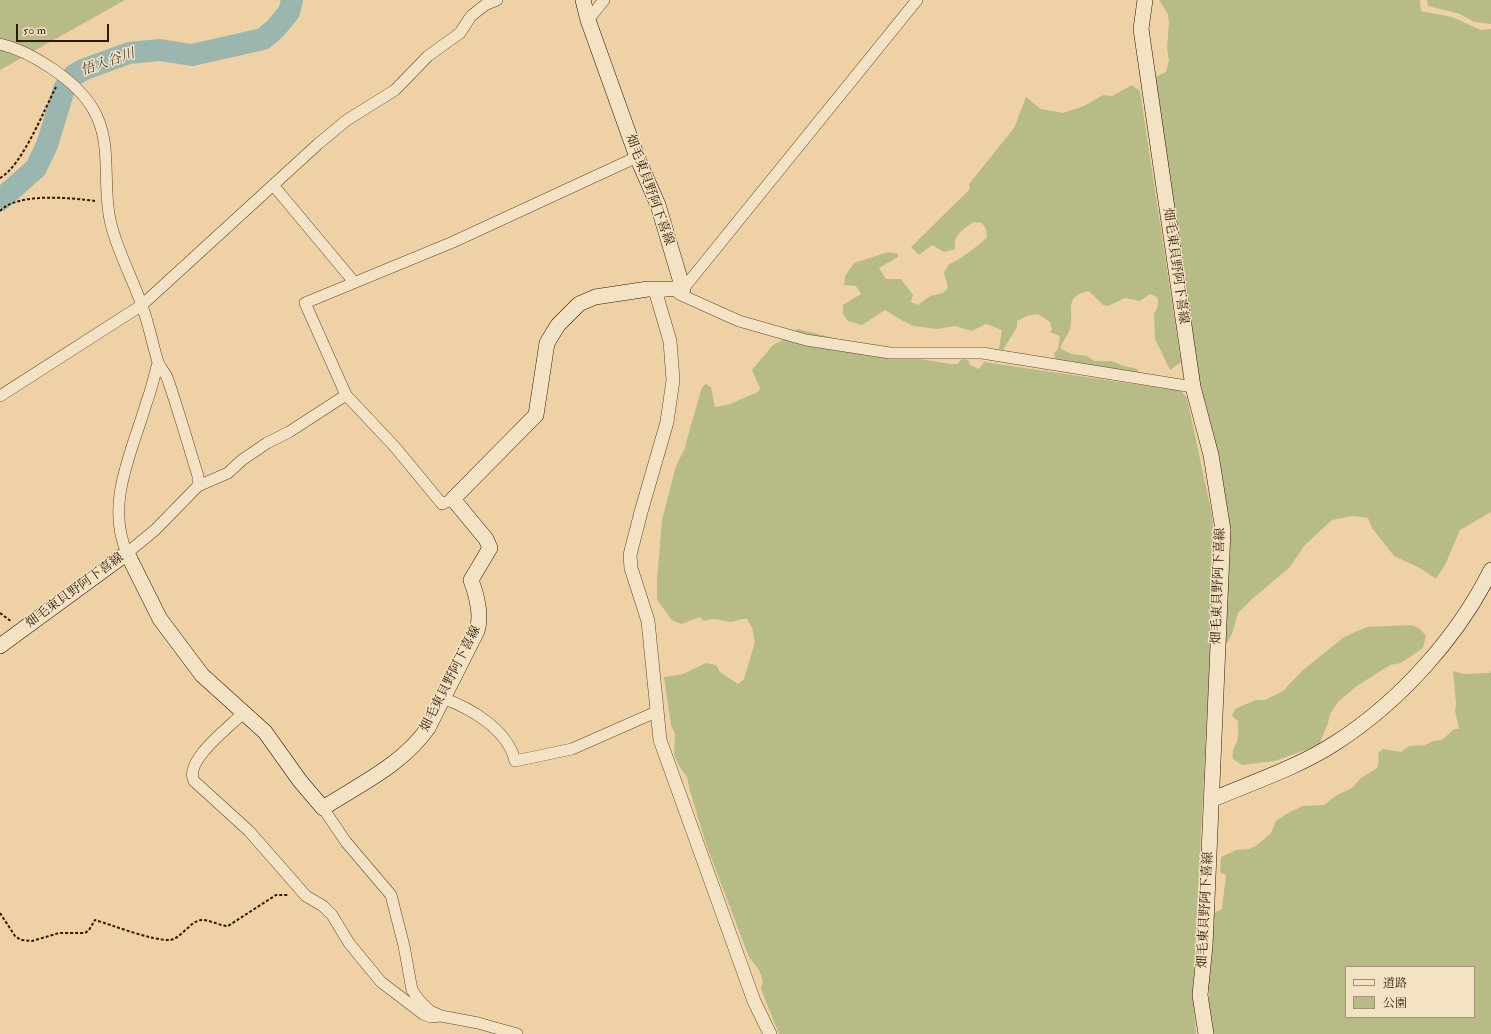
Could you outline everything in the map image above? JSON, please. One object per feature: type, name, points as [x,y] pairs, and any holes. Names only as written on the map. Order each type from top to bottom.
[{"type":"main road","name":"畑毛東貝野阿下喜線","points":[[583,0],[588,20],[637,157],[658,205],[683,289]]},
{"type":"main road","name":"畑毛東貝野阿下喜線","points":[[1145,0],[1141,29],[1192,387],[1211,455],[1223,530],[1205,946],[1200,995],[1206,1034]]},
{"type":"main road","points":[[453,499],[536,415],[547,343],[558,325],[579,304],[595,297],[648,289],[683,289]]},
{"type":"main road","name":"畑毛東貝野阿下喜線","points":[[0,646],[127,553],[160,619],[202,675],[265,732],[300,781],[323,808],[387,768],[412,747],[428,728],[480,622],[471,580],[490,548],[486,539],[453,499]]},
{"type":"main road","points":[[1211,800],[1296,765],[1337,742],[1373,715],[1408,684],[1438,651],[1464,614],[1491,570]]},
{"type":"street","points":[[0,396],[142,305],[346,120],[395,90],[428,56],[460,33],[471,16],[485,5],[497,0]]},
{"type":"street","points":[[588,20],[604,0]]},
{"type":"street","points":[[917,0],[679,294],[739,321],[806,340],[890,353],[982,353],[1192,387]]},
{"type":"street","points":[[0,44],[25,54],[62,76],[74,87],[93,109],[103,135],[106,154],[107,202],[114,235],[142,305],[158,363],[168,378],[198,476],[198,486]]},
{"type":"street","points":[[453,499],[442,504],[395,447],[346,396],[305,303],[507,218],[637,157]]},
{"type":"street","points":[[273,185],[354,282]]},
{"type":"street","points":[[683,289],[655,290],[670,341],[673,380],[667,422],[630,555],[633,575],[648,621],[660,740],[754,1001],[770,1034]]},
{"type":"street","points":[[158,363],[122,480],[119,517],[122,541],[127,553],[154,530],[198,486],[228,473],[242,460],[267,443],[289,432],[346,396]]},
{"type":"street","points":[[442,698],[458,704],[499,733],[509,744],[515,761],[572,749],[656,712]]},
{"type":"street","points":[[243,713],[200,754],[192,777],[249,832],[302,892],[324,906],[332,915],[351,946],[389,989],[423,1014],[431,1017],[441,1016]]},
{"type":"street","points":[[323,808],[346,842],[391,896],[404,946],[412,990],[430,1011],[441,1016],[478,1023],[517,1034]]},
{"type":"path","points":[[0,178],[10,171],[21,156],[62,76]]},
{"type":"path","points":[[0,211],[4,206],[29,199],[73,198],[107,202]]},
{"type":"path","points":[[0,913],[15,936],[21,940],[32,941],[59,933],[85,932],[89,930],[95,920],[135,933],[170,940],[202,920],[228,926],[235,924],[260,904],[276,895],[289,895],[302,892]]},
{"type":"green space","points":[[0,0],[125,0],[0,70]]},
{"type":"green space","points":[[1159,0],[1420,0],[1421,11],[1452,17],[1481,30],[1491,29],[1491,512],[1460,530],[1445,565],[1436,579],[1420,568],[1394,556],[1372,528],[1368,518],[1353,516],[1332,520],[1305,545],[1289,568],[1238,613],[1232,634],[1225,647],[1228,572],[1155,77],[1166,72],[1169,60],[1167,48],[1169,23],[1168,14]]},
{"type":"green space","points":[[1427,0],[1491,0],[1491,24],[1474,22],[1460,14],[1428,6]]},
{"type":"green space","points":[[1132,85],[1140,91],[1181,362],[1170,370],[1155,339],[1154,313],[1158,302],[1157,297],[1150,294],[1140,301],[1125,298],[1108,306],[1103,305],[1089,291],[1075,297],[1071,305],[1070,329],[1061,346],[1061,349],[1072,354],[1087,356],[1094,361],[1111,361],[1137,369],[1140,374],[1056,361],[1054,353],[1058,349],[1060,336],[1050,332],[1052,329],[1050,322],[1038,314],[1027,316],[1017,321],[1017,327],[1003,350],[999,349],[1002,330],[986,324],[972,331],[955,326],[937,329],[914,326],[885,310],[862,325],[848,321],[843,314],[843,305],[861,294],[856,286],[844,285],[845,276],[854,263],[888,252],[898,254],[898,257],[879,268],[886,279],[901,279],[913,295],[911,302],[918,305],[930,296],[943,293],[948,288],[944,273],[949,264],[969,252],[987,237],[986,229],[982,223],[974,222],[963,230],[957,236],[955,249],[944,252],[932,245],[919,255],[911,247],[970,189],[969,184],[1014,128],[1026,97],[1041,109],[1063,113],[1084,106],[1103,95],[1112,96]]},
{"type":"green space","points":[[798,329],[913,358],[951,364],[957,364],[962,359],[968,360],[970,365],[979,369],[984,362],[1181,391],[1187,398],[1212,515],[1215,553],[1193,993],[1196,1034],[779,1034],[761,989],[763,981],[759,970],[749,957],[706,844],[687,777],[674,755],[675,734],[671,725],[664,677],[683,674],[706,663],[716,665],[720,672],[738,684],[744,679],[755,642],[752,628],[747,619],[732,622],[716,619],[704,621],[700,617],[681,624],[672,620],[657,600],[657,580],[662,520],[676,466],[684,450],[702,387],[706,384],[711,387],[715,407],[730,404],[758,392],[760,388],[752,370],[773,345]]},
{"type":"green space","points":[[1412,625],[1420,629],[1426,636],[1423,648],[1401,663],[1390,665],[1357,686],[1339,701],[1330,714],[1319,745],[1275,761],[1242,765],[1233,759],[1233,752],[1238,734],[1238,721],[1232,716],[1235,709],[1256,700],[1265,700],[1283,691],[1303,670],[1344,637],[1367,627]]},
{"type":"green space","points":[[1453,671],[1464,674],[1489,673],[1491,671],[1491,1034],[1212,1034],[1209,1024],[1209,952],[1214,913],[1222,909],[1226,875],[1220,872],[1221,857],[1236,850],[1249,849],[1256,846],[1271,833],[1276,821],[1288,813],[1303,806],[1324,805],[1337,795],[1352,788],[1361,778],[1377,768],[1379,762],[1378,753],[1383,749],[1401,752],[1409,746],[1425,745],[1433,741],[1442,740],[1454,729],[1459,729],[1455,711],[1456,704]]},
{"type":"waterway","name":"悟入谷川","points":[[0,200],[36,168],[47,145],[64,89],[74,75],[85,69],[129,53],[160,50],[192,55],[263,39],[275,29],[289,12],[292,0]]}]
